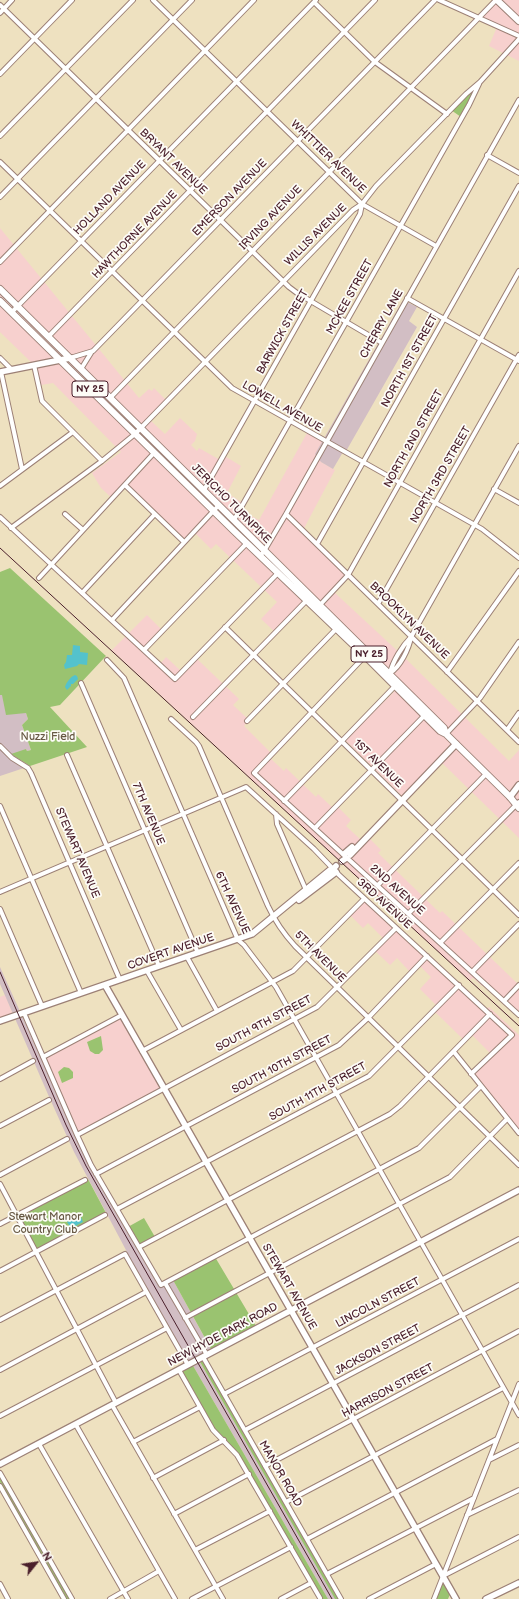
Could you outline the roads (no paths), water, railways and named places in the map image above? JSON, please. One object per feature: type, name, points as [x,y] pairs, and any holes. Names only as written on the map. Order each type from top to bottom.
[{"type":"main road","points":[[497,0],[519,21]]},
{"type":"main road","name":"JERICHO TURNPIKE","points":[[0,289],[202,487],[234,520],[278,573],[309,598]]},
{"type":"main road","name":"JERICHO TURNPIKE","points":[[0,301],[246,543],[262,553],[388,676]]},
{"type":"main road","points":[[1,372],[70,358]]},
{"type":"main road","points":[[164,462],[168,461],[188,478],[202,487]]},
{"type":"main road","name":"JERICHO TURNPIKE","points":[[339,627],[365,656],[444,728],[446,734]]},
{"type":"main road","name":"JERICHO TURNPIKE","points":[[397,684],[424,716],[440,731],[446,734],[518,804]]},
{"type":"main road","points":[[350,854],[401,799],[456,744]]},
{"type":"main road","points":[[510,797],[519,785]]},
{"type":"main road","points":[[344,858],[375,824],[387,814]]},
{"type":"main road","points":[[285,909],[307,895],[334,869]]},
{"type":"main road","name":"COVERT AVENUE","points":[[0,1021],[255,933],[306,890],[334,869]]},
{"type":"main road","name":"STEWART AVENUE","points":[[105,985],[456,1599]]},
{"type":"main road","name":"NEW HYDE PARK ROAD","points":[[0,1464],[519,1190]]},
{"type":"main road","points":[[486,1599],[519,1583]]},
{"type":"street","points":[[0,13],[12,0]]},
{"type":"street","points":[[0,74],[72,0]]},
{"type":"street","points":[[0,136],[133,0]]},
{"type":"street","name":"WHITTIER AVENUE","points":[[153,0],[362,204],[436,246]]},
{"type":"street","points":[[0,197],[192,0]]},
{"type":"street","points":[[0,262],[254,0]]},
{"type":"street","name":"HAWTHORNE AVENUE","points":[[48,337],[375,0]]},
{"type":"street","name":"EMERSON AVENUE","points":[[81,369],[92,352],[435,0]]},
{"type":"street","points":[[439,0],[519,36]]},
{"type":"street","name":"IRVING AVENUE","points":[[110,398],[497,0]]},
{"type":"street","points":[[315,1],[375,62],[447,114]]},
{"type":"street","name":"HOLLAND AVENUE","points":[[12,312],[315,1]]},
{"type":"street","name":"BRYANT AVENUE","points":[[0,5],[69,74],[283,281],[297,293],[382,343]]},
{"type":"street","name":"WILLIS AVENUE","points":[[11,528],[102,461],[135,434],[353,210],[362,204],[376,186],[480,82],[519,39]]},
{"type":"street","name":"MCKEE STREET","points":[[234,520],[469,105],[480,82]]},
{"type":"street","name":"CHERRY LANE","points":[[262,553],[286,514],[519,100]]},
{"type":"street","points":[[487,155],[519,172]]},
{"type":"street","name":"LOWELL AVENUE","points":[[0,162],[232,388],[474,525],[519,558]]},
{"type":"street","name":"NORTH 1ST STREET","points":[[317,544],[519,186]]},
{"type":"street","name":"BARWICK STREET","points":[[202,487],[254,401],[360,214],[362,204]]},
{"type":"street","name":"NORTH 2ND STREET","points":[[318,607],[348,575],[519,271]]},
{"type":"street","points":[[407,298],[518,361]]},
{"type":"street","name":"EMERSON AVENUE","points":[[70,358],[92,352]]},
{"type":"street","name":"NORTH 3RD STREET","points":[[378,604],[518,361],[519,355]]},
{"type":"street","points":[[0,358],[12,370]]},
{"type":"street","points":[[34,365],[42,402],[102,461]]},
{"type":"street","points":[[1,372],[22,469]]},
{"type":"street","points":[[0,486],[73,432]]},
{"type":"street","points":[[388,676],[406,641],[411,637],[519,446]]},
{"type":"street","points":[[39,578],[154,453]]},
{"type":"street","points":[[515,453],[519,456]]},
{"type":"street","points":[[125,484],[184,542]]},
{"type":"street","points":[[494,489],[519,503]]},
{"type":"street","points":[[112,620],[219,505]]},
{"type":"street","points":[[65,514],[83,530]]},
{"type":"street","points":[[82,593],[155,514]]},
{"type":"street","name":"BROOKLYN AVENUE","points":[[286,514],[519,742]]},
{"type":"street","points":[[0,517],[174,679],[278,573]]},
{"type":"street","points":[[144,650],[246,543]]},
{"type":"street","points":[[448,672],[519,571]]},
{"type":"street","points":[[193,717],[309,598]]},
{"type":"street","name":"1ST AVENUE","points":[[225,627],[519,915]]},
{"type":"street","points":[[247,721],[339,627]]},
{"type":"street","points":[[446,734],[477,701],[519,642]]},
{"type":"street","points":[[312,713],[365,656]]},
{"type":"street","name":"6TH AVENUE","points":[[107,660],[124,678],[238,940],[244,945],[272,982],[519,1415]]},
{"type":"street","name":"7TH AVENUE","points":[[81,683],[198,953]]},
{"type":"street","points":[[284,801],[397,684]]},
{"type":"street","name":"2ND AVENUE","points":[[312,713],[254,773],[315,828],[344,858],[378,885],[519,1015]]},
{"type":"street","points":[[507,730],[519,713]]},
{"type":"street","points":[[315,828],[424,716]]},
{"type":"street","name":"5TH AVENUE","points":[[171,719],[198,744],[274,918],[290,941],[519,1165]]},
{"type":"street","name":"STEWART AVENUE","points":[[0,746],[12,758],[28,768],[120,980]]},
{"type":"street","points":[[68,755],[159,966]]},
{"type":"street","points":[[378,885],[486,774]]},
{"type":"street","name":"3RD AVENUE","points":[[221,797],[244,787],[248,789],[327,862],[364,899],[490,1014],[510,1036],[471,1074]]},
{"type":"street","points":[[0,892],[221,797]]},
{"type":"street","points":[[409,913],[518,804]]},
{"type":"street","points":[[0,806],[81,993]]},
{"type":"street","points":[[275,814],[277,824],[306,890]]},
{"type":"street","points":[[441,942],[519,863]]},
{"type":"street","points":[[142,1051],[293,971],[364,899]]},
{"type":"street","points":[[0,909],[42,1006]]},
{"type":"street","points":[[472,972],[519,924]]},
{"type":"street","name":"SOUTH 9TH STREET","points":[[77,1135],[317,1007],[396,928]]},
{"type":"street","name":"SOUTH 10TH STREET","points":[[96,1174],[339,1045],[368,1018],[427,956]]},
{"type":"street","points":[[187,957],[217,1011]]},
{"type":"street","points":[[147,970],[181,1030]]},
{"type":"street","name":"SOUTH 11TH STREET","points":[[116,1209],[371,1074],[459,985]]},
{"type":"street","points":[[504,1000],[519,985]]},
{"type":"street","points":[[24,1013],[77,1135],[96,1174],[139,1247],[396,1110],[490,1014]]},
{"type":"street","points":[[43,1057],[122,1015]]},
{"type":"street","points":[[454,1052],[519,1133]]},
{"type":"street","points":[[0,1079],[33,1061]]},
{"type":"street","points":[[165,1283],[419,1148],[481,1086]]},
{"type":"street","points":[[0,1126],[49,1100]]},
{"type":"street","points":[[185,1318],[400,1205],[450,1177],[507,1119]]},
{"type":"street","points":[[0,1175],[66,1139]]},
{"type":"street","points":[[0,1224],[84,1180]]},
{"type":"street","points":[[0,1184],[77,1329],[133,1442],[222,1599]]},
{"type":"street","points":[[0,1271],[106,1215]]},
{"type":"street","name":"LINCOLN STREET","points":[[224,1394],[519,1239]]},
{"type":"street","name":"MANOR ROAD","points":[[139,1247],[161,1285],[165,1283],[185,1318],[224,1394],[341,1599]]},
{"type":"street","points":[[0,1320],[125,1254],[188,1365]]},
{"type":"street","name":"JACKSON STREET","points":[[245,1430],[519,1285]]},
{"type":"street","points":[[0,1370],[146,1292]]},
{"type":"street","points":[[0,1416],[167,1328]]},
{"type":"street","name":"HARRISON STREET","points":[[265,1466],[519,1331]]},
{"type":"street","points":[[178,1370],[213,1430],[235,1451],[320,1598]]},
{"type":"street","points":[[434,1599],[519,1385]]},
{"type":"street","points":[[286,1502],[503,1388]]},
{"type":"street","points":[[133,1442],[200,1408]]},
{"type":"street","points":[[76,1425],[175,1599]]},
{"type":"street","points":[[307,1539],[497,1439]]},
{"type":"street","points":[[154,1478],[224,1440]]},
{"type":"street","points":[[39,1444],[128,1599]]},
{"type":"street","points":[[489,1460],[519,1445]]},
{"type":"street","points":[[0,1473],[72,1599]]},
{"type":"street","points":[[174,1514],[249,1474]]},
{"type":"street","points":[[0,1486],[64,1599]]},
{"type":"street","points":[[467,1516],[519,1490]]},
{"type":"street","points":[[327,1574],[474,1498]]},
{"type":"street","points":[[195,1550],[270,1511]]},
{"type":"street","points":[[443,1576],[519,1537]]},
{"type":"street","points":[[192,1599],[291,1547]]},
{"type":"street","points":[[369,1599],[436,1564]]},
{"type":"street","points":[[110,1599],[159,1571]]},
{"type":"street","points":[[281,1599],[311,1583]]},
{"type":"street","points":[[0,1584],[8,1599]]},
{"type":"water","points":[[73,645],[80,646],[80,652],[88,653],[87,665],[79,664],[77,666],[65,669],[64,665],[67,655],[72,655]]},
{"type":"water","points":[[75,675],[78,679],[71,684],[67,690],[65,687],[66,684],[70,678]]},
{"type":"water","points":[[80,1215],[83,1222],[71,1228],[67,1222]]},
{"type":"railway","points":[[0,548],[519,1026]]},
{"type":"railway","points":[[0,972],[66,1125],[86,1166],[332,1599]]},
{"type":"park label","name":"Nuzzi Field","points":[[48,737]]},
{"type":"park label","name":"Stewart Manor Country Club","points":[[45,1223]]}]
